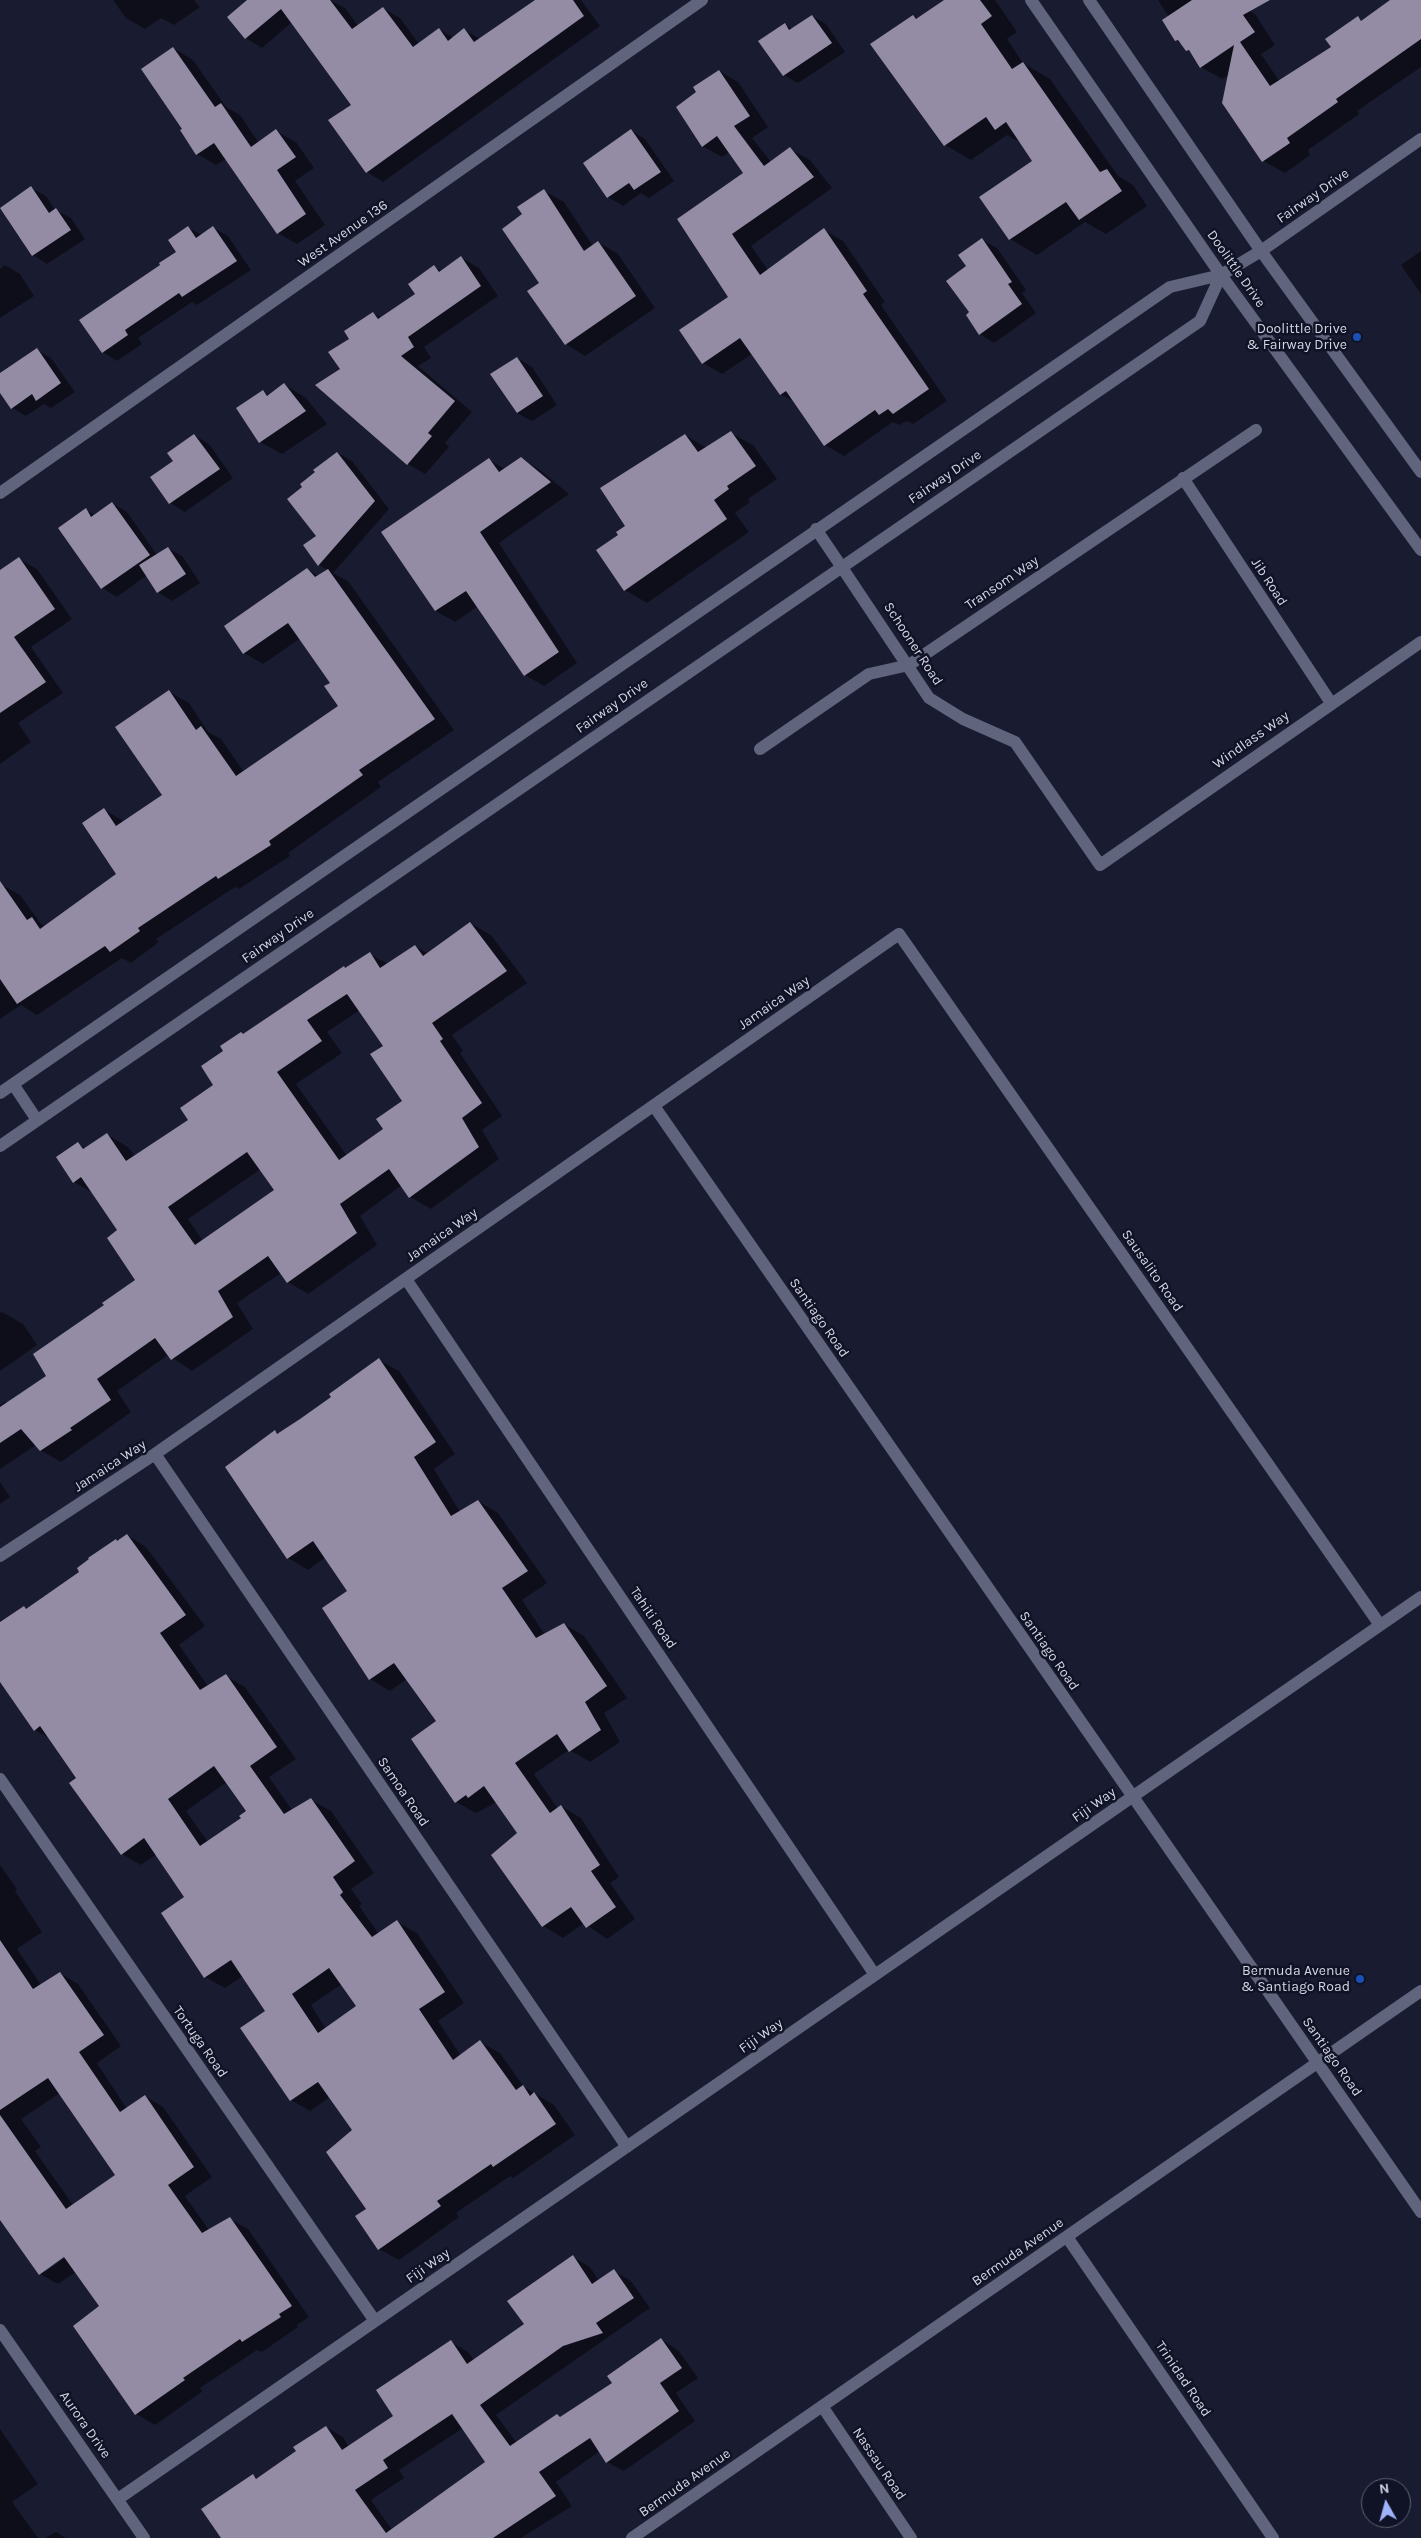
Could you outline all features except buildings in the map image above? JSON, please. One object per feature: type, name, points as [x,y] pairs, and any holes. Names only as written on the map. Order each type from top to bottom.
[{"type":"street","name":"West Avenue 136","points":[[0,494],[702,0]]},
{"type":"street","name":"Doolittle Drive","points":[[1031,0],[1221,275],[1421,550]]},
{"type":"street","points":[[1089,0],[1261,251],[1421,472]]},
{"type":"street","name":"Fairway Drive","points":[[0,1093],[816,529],[1170,287],[1221,275],[1261,251],[1421,139]]},
{"type":"street","name":"Fairway Drive","points":[[0,1146],[1200,321],[1221,275]]},
{"type":"street","name":"Transom Way","points":[[760,749],[869,674],[909,665],[1256,430]]},
{"type":"street","name":"Jib Road","points":[[1183,478],[1331,703]]},
{"type":"street","name":"Schooner Road","points":[[816,529],[930,698],[963,719],[1015,742],[1100,865]]},
{"type":"street","name":"Windlass Way","points":[[1100,865],[1421,642]]},
{"type":"street","name":"Jamaica Way","points":[[0,1556],[155,1454],[899,934]]},
{"type":"street","name":"Sausalito Road","points":[[899,934],[1380,1625]]},
{"type":"street","points":[[13,1084],[37,1120]]},
{"type":"street","name":"Santiago Road","points":[[654,1106],[1421,2212]]},
{"type":"street","name":"Tahiti Road","points":[[406,1279],[875,1975]]},
{"type":"street","name":"Samoa Road","points":[[155,1454],[627,2147]]},
{"type":"street","name":"Fiji Way","points":[[118,2499],[1421,1597]]},
{"type":"street","name":"Tortuga Road","points":[[0,1779],[375,2321]]},
{"type":"street","name":"Bermuda Avenue","points":[[632,2538],[1421,1991]]},
{"type":"street","name":"Trinidad Road","points":[[1067,2237],[1273,2538]]},
{"type":"street","name":"Aurora Drive","points":[[0,2330],[144,2538]]},
{"type":"street","name":"Nassau Road","points":[[822,2406],[911,2538]]},
{"type":"place","name":"Doolittle Drive & Fairway Drive","points":[[1357,337]]},
{"type":"place","name":"Bermuda Avenue & Santiago Road","points":[[1360,1979]]}]
